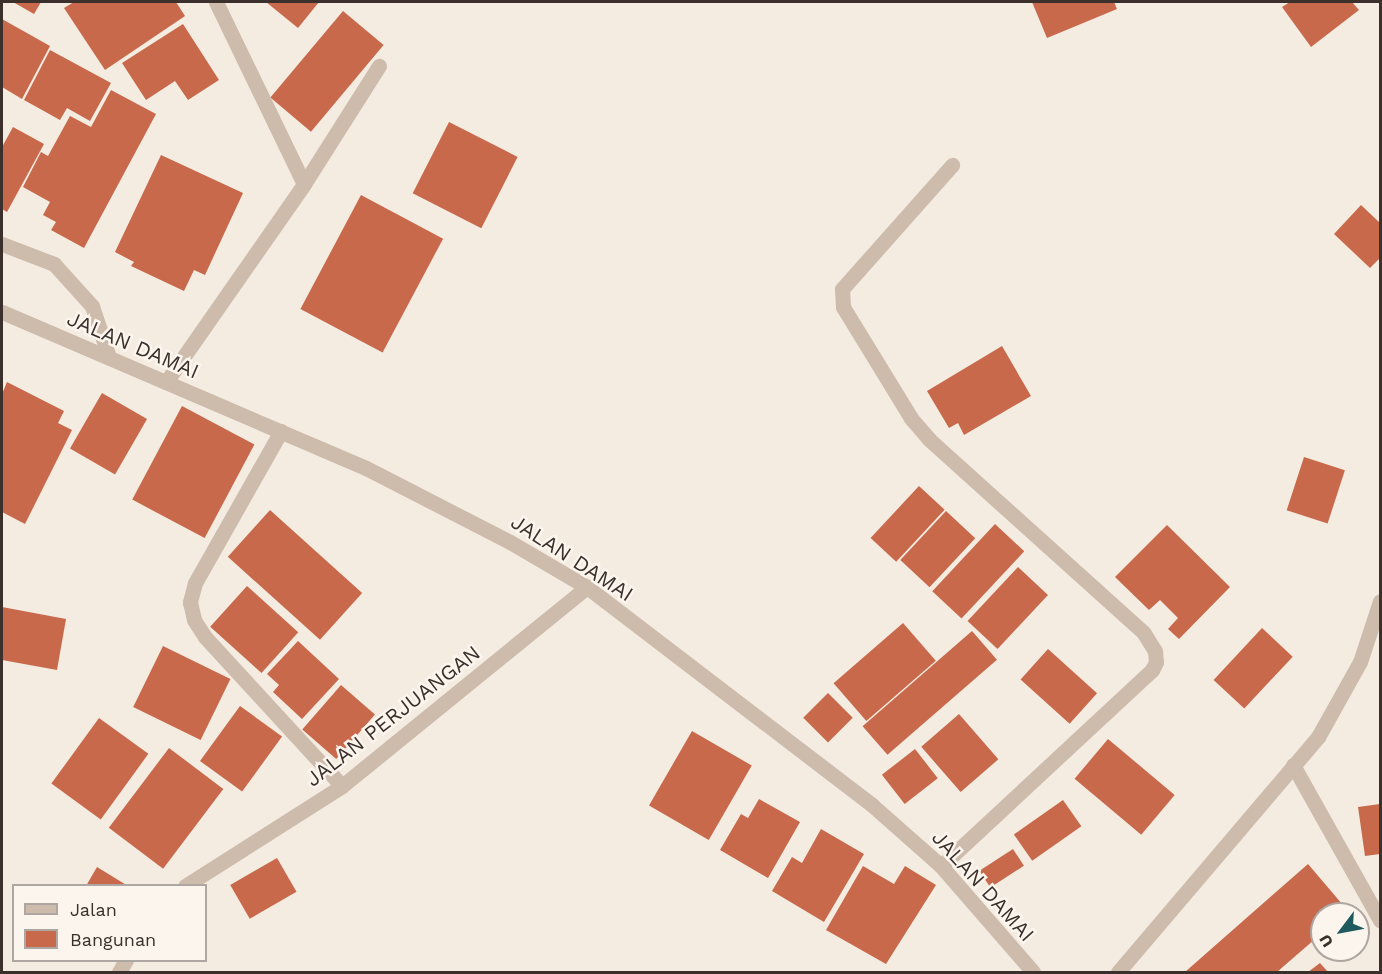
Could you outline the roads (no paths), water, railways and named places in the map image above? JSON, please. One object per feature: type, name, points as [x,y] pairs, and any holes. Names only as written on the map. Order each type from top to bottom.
[{"type":"street","points":[[216,2],[304,184]]},
{"type":"street","points":[[166,382],[304,184],[379,66]]},
{"type":"street","points":[[941,866],[1152,670],[1156,662],[1155,651],[1143,632],[928,439],[910,418],[843,307],[842,289],[952,165]]},
{"type":"street","points":[[2,244],[54,264],[92,306],[109,357]]},
{"type":"street","name":"JALAN DAMAI","points":[[2,312],[281,431],[451,510],[587,587],[872,805],[941,866],[1028,967]]},
{"type":"street","points":[[281,431],[195,583],[190,602],[194,620],[205,637],[342,786]]},
{"type":"street","name":"JALAN PERJUANGAN","points":[[187,884],[342,786],[587,587]]},
{"type":"street","points":[[1118,972],[1318,737],[1360,662],[1380,601]]},
{"type":"street","points":[[1293,765],[1380,921]]},
{"type":"street","points":[[1011,972],[1028,967]]}]
